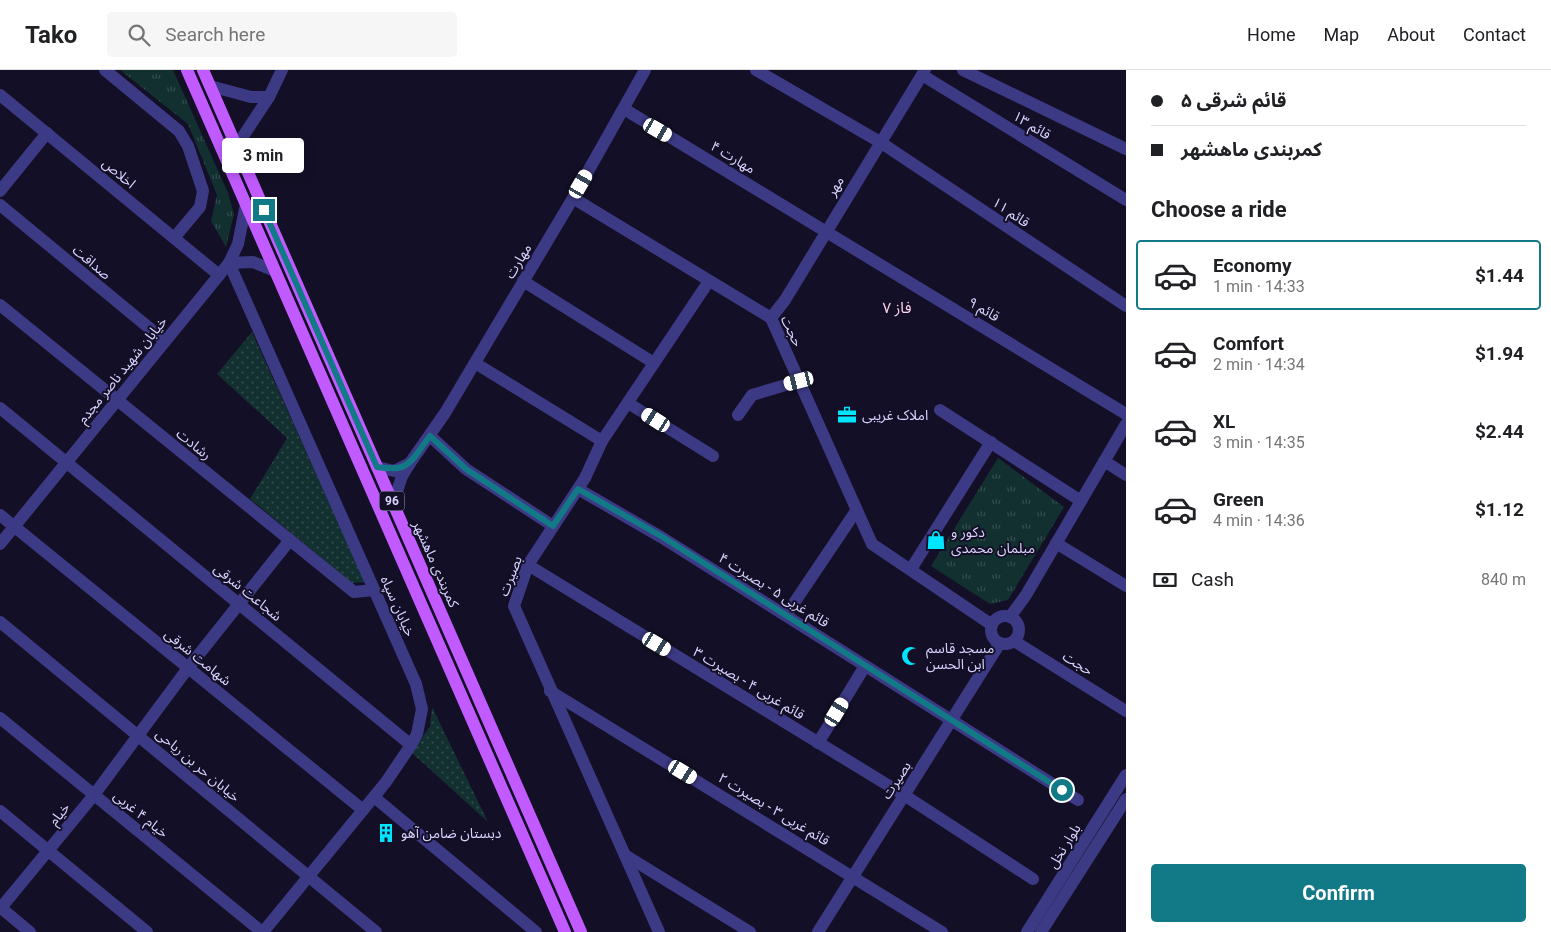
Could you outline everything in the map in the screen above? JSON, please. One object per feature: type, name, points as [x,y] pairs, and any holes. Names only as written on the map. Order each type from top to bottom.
[{"type":"main road","name":"96","points":[[187,70],[565,932]]},
{"type":"main road","name":"کمربندی ماهشهر","points":[[202,70],[581,932]]},
{"type":"street","points":[[105,70],[179,131],[188,146],[203,191],[200,207],[174,238]]},
{"type":"street","points":[[236,146],[270,97],[282,70]]},
{"type":"street","name":"مهارت","points":[[393,504],[402,476],[430,436],[474,363],[573,198],[646,70]]},
{"type":"street","name":"قائم ۱۱","points":[[756,70],[880,142],[1126,306]]},
{"type":"street","points":[[963,70],[1126,149]]},
{"type":"street","name":"مهر","points":[[771,318],[785,300],[826,230],[924,73]]},
{"type":"street","name":"قائم ۱۳","points":[[924,73],[1126,200]]},
{"type":"street","points":[[210,86],[251,97],[270,97]]},
{"type":"street","name":"اخلاص","points":[[0,95],[219,275]]},
{"type":"street","name":"مهارت ۴","points":[[624,109],[826,230]]},
{"type":"street","points":[[0,191],[47,133]]},
{"type":"street","name":"حجت","points":[[573,198],[771,318],[872,544],[992,625]]},
{"type":"street","name":"خیابان شهید ناصر مجدم","points":[[0,544],[229,263],[240,238],[246,204]]},
{"type":"street","name":"صداقت","points":[[0,205],[165,341]]},
{"type":"street","name":"قائم ۹","points":[[826,230],[1126,414]]},
{"type":"street","points":[[229,263],[253,262],[275,271]]},
{"type":"street","name":"خیابان سپاه","points":[[229,263],[420,696],[421,721],[411,745],[374,797],[263,932]]},
{"type":"street","points":[[523,281],[654,363]]},
{"type":"street","name":"بصیرت","points":[[659,932],[626,855],[550,691],[514,606],[528,565],[578,489],[602,441],[709,281]]},
{"type":"street","name":"رشادت","points":[[0,305],[354,592],[374,590]]},
{"type":"street","points":[[474,363],[602,441]]},
{"type":"street","points":[[738,415],[752,395],[757,392],[799,381]]},
{"type":"street","points":[[628,402],[713,456]]},
{"type":"street","name":"شجاعت شرقی","points":[[0,408],[411,745]]},
{"type":"street","points":[[940,410],[1081,501]]},
{"type":"street","points":[[1010,617],[1126,424]]},
{"type":"street","points":[[430,436],[466,469],[553,526]]},
{"type":"street","points":[[911,569],[991,442]]},
{"type":"street","points":[[1104,462],[1126,474]]},
{"type":"street","points":[[377,467],[394,470],[410,463]]},
{"type":"street","name":"قائم غربی ۵ - بصیرت ۴","points":[[578,489],[661,536],[1078,800]]},
{"type":"street","points":[[786,615],[856,511]]},
{"type":"street","name":"شهامت شرقی","points":[[0,515],[363,810]]},
{"type":"street","name":"خیام","points":[[0,908],[94,795],[188,668],[290,540]]},
{"type":"street","points":[[1056,543],[1126,586]]},
{"type":"street","name":"قائم غربی ۴ - بصیرت ۳","points":[[528,565],[904,795],[1033,879]]},
{"type":"street","points":[[1001,616],[1010,617],[1019,626],[1019,634],[1014,641],[1007,644],[1000,643],[993,638],[992,625],[1001,616]]},
{"type":"street","name":"خیابان حر بن ریاحی","points":[[0,622],[376,932]]},
{"type":"street","name":"حجت","points":[[1014,641],[1126,710]]},
{"type":"street","name":"بصیرت","points":[[818,932],[1000,643]]},
{"type":"street","points":[[818,743],[865,666]]},
{"type":"street","name":"قائم غربی ۳ - بصیرت ۲","points":[[550,691],[853,875],[942,932]]},
{"type":"street","name":"خیام ۴ غربی","points":[[0,718],[263,932]]},
{"type":"street","name":"بلوار نخل","points":[[1027,932],[1126,776]]},
{"type":"street","points":[[374,797],[536,932]]},
{"type":"street","name":"بلوار نخل","points":[[1041,932],[1126,799]]},
{"type":"street","points":[[0,811],[147,932]]},
{"type":"street","points":[[626,855],[750,932]]},
{"type":"street","points":[[0,908],[30,932]]},
{"type":"green space","points":[[120,70],[173,70],[228,193],[234,214],[226,247],[211,221],[217,195],[188,124]]},
{"type":"green space","points":[[252,332],[365,582],[352,583],[250,499],[287,438],[217,374]]},
{"type":"green space","points":[[998,458],[1064,507],[1008,600],[990,604],[931,566]]},
{"type":"green space","points":[[432,707],[488,822],[412,753],[430,726]]},
{"type":"place","name":"املاک غریبی","points":[[847,415]]},
{"type":"place","name":"دکور و مبلمان محمدی","points":[[936,540]]},
{"type":"place","name":"مسجد قاسم ابن الحسن","points":[[911,656]]},
{"type":"place","name":"دبستان ضامن آهو","points":[[386,833]]},
{"type":"district","name":"فاز ۷","points":[[897,308]]},
{"type":"route","points":[[264,210],[377,467],[394,470],[410,463],[430,436],[466,469],[553,526],[578,489],[661,536],[1062,790]]}]
